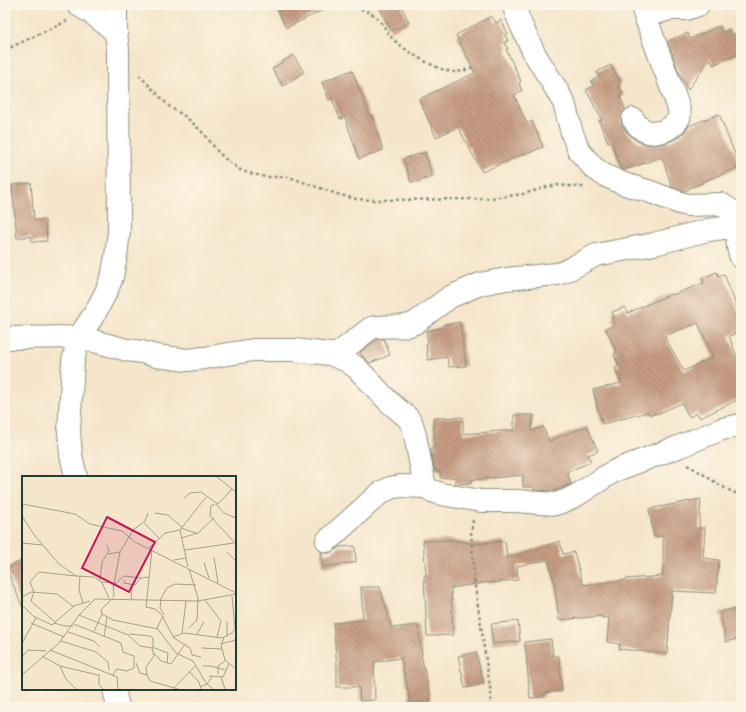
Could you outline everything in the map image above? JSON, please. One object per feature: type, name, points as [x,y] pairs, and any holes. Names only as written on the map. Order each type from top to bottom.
[{"type":"street","points":[[76,476],[71,455],[69,431],[73,361],[79,336],[95,313],[112,278],[119,231],[118,50],[116,5]]},
{"type":"street","points":[[513,5],[534,53],[564,103],[575,144],[579,151],[594,168],[604,175],[624,184],[680,203],[688,205],[721,204],[741,218]]},
{"type":"street","points":[[633,119],[636,125],[641,129],[651,133],[657,133],[672,126],[680,117],[677,103],[643,10],[686,9],[698,5]]},
{"type":"street","points":[[84,8],[116,32]]},
{"type":"street","points":[[335,356],[371,328],[405,327],[415,323],[447,299],[480,284],[491,281],[557,274],[596,256],[730,226],[741,227],[737,242],[741,256]]},
{"type":"street","points":[[5,338],[79,336],[127,350],[187,360],[253,350],[294,350],[325,353],[335,356],[347,361],[357,368],[389,402],[407,416],[412,424],[416,436],[425,487]]},
{"type":"street","points":[[327,541],[379,494],[390,488],[400,486],[425,487],[441,494],[481,501],[516,501],[556,504],[577,495],[619,469],[661,454],[722,429],[741,425]]},
{"type":"street","points":[[114,690],[118,707]]},
{"type":"path","points":[[349,5],[373,15],[383,24],[396,42],[418,58],[454,72],[475,66]]},
{"type":"path","points":[[5,50],[84,8]]},
{"type":"path","points":[[138,74],[170,107],[186,117],[206,135],[218,152],[242,171],[265,177],[289,177],[356,199],[484,199],[523,194],[558,185],[597,187],[614,179]]},
{"type":"path","points":[[661,454],[688,465],[702,473],[719,486],[741,495]]},
{"type":"path","points":[[481,501],[473,520],[472,532],[475,586],[491,694],[491,707]]},
{"type":"building","points":[[275,5],[333,5],[286,28]]},
{"type":"building","points":[[378,5],[401,5],[409,23],[391,31]]},
{"type":"building","points":[[492,16],[496,23],[501,20],[508,34],[505,35],[508,41],[504,42],[521,81],[519,83],[522,91],[514,95],[527,124],[532,121],[543,147],[482,172],[458,127],[436,137],[419,99],[475,73],[456,35]]},
{"type":"building","points":[[720,26],[723,32],[729,29],[731,35],[735,33],[741,48],[741,53],[713,65],[710,58],[688,90],[678,70],[668,41],[688,33],[690,39]]},
{"type":"building","points":[[293,55],[304,72],[283,86],[272,69]]},
{"type":"building","points":[[611,65],[621,83],[618,85],[623,95],[620,96],[625,109],[622,114],[622,126],[633,138],[646,144],[654,145],[666,143],[679,137],[689,126],[719,114],[740,167],[684,191],[672,187],[662,157],[624,170],[621,169],[611,141],[608,142],[599,121],[602,120],[586,90],[593,86],[591,81],[599,77],[597,72]]},
{"type":"building","points":[[352,70],[370,116],[372,115],[383,150],[359,159],[345,117],[340,119],[332,99],[329,100],[322,82]]},
{"type":"building","points":[[425,152],[432,176],[417,182],[411,182],[403,159]]},
{"type":"building","points":[[31,183],[34,220],[45,220],[47,241],[32,242],[31,236],[17,238],[12,185]]},
{"type":"building","points":[[717,272],[718,276],[724,274],[741,318],[741,331],[729,336],[741,368],[741,398],[700,418],[697,413],[689,417],[682,403],[657,414],[650,415],[648,412],[602,424],[593,390],[621,383],[615,368],[619,366],[614,354],[617,353],[606,329],[614,325],[612,319],[614,317],[612,312],[625,307],[628,313],[671,294],[672,295],[704,283],[702,278]],"holes":[[[698,323],[713,357],[684,371],[664,336]]]},
{"type":"building","points":[[460,322],[466,366],[449,367],[447,357],[428,360],[426,331],[442,328],[442,325]]},
{"type":"building","points":[[384,339],[390,355],[370,363],[362,356],[360,352],[376,340]]},
{"type":"building","points":[[514,415],[534,415],[531,431],[543,427],[549,441],[587,426],[598,451],[588,455],[591,462],[567,472],[571,484],[554,491],[534,490],[534,487],[523,487],[523,475],[471,480],[471,483],[455,484],[455,477],[441,478],[440,471],[435,471],[431,453],[431,448],[435,448],[433,418],[463,417],[463,434],[514,430]]},
{"type":"building","points":[[701,499],[699,528],[705,528],[703,558],[719,560],[716,593],[672,591],[667,654],[619,649],[620,644],[607,642],[609,617],[602,618],[602,616],[559,620],[554,581],[548,560],[517,566],[518,580],[488,582],[451,588],[453,635],[427,636],[424,576],[426,575],[423,541],[452,540],[474,544],[505,541],[507,558],[560,541],[563,554],[574,552],[583,585],[663,576],[663,536],[654,537],[649,509]]},
{"type":"building","points":[[355,546],[356,562],[323,567],[321,551],[324,553],[329,553],[339,547]]},
{"type":"building","points":[[22,560],[22,606],[6,568]]},
{"type":"building","points":[[361,587],[380,587],[392,628],[418,625],[421,655],[431,700],[411,705],[401,658],[374,662],[375,700],[360,701],[359,687],[337,687],[337,666],[333,623],[363,620]]},
{"type":"building","points":[[741,608],[741,638],[726,642],[720,612]]},
{"type":"building","points":[[518,621],[520,641],[493,644],[491,624]]},
{"type":"building","points":[[551,639],[553,656],[559,656],[562,691],[544,693],[544,697],[530,698],[525,642]]},
{"type":"building","points":[[476,652],[484,684],[465,688],[458,656]]}]
